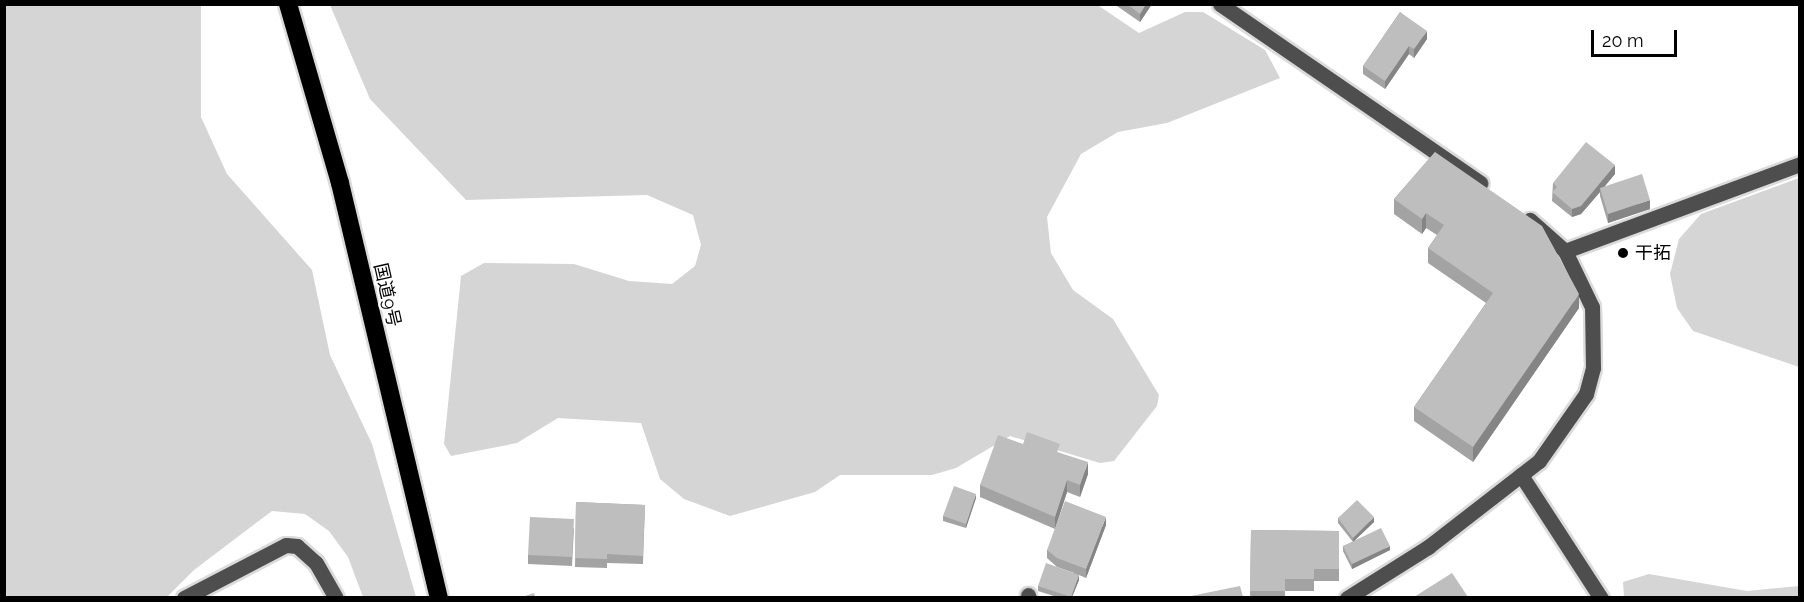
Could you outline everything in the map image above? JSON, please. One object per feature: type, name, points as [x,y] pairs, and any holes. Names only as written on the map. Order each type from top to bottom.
[{"type":"highway","name":"国道9号","points":[[288,4],[340,183],[439,597]]},
{"type":"street","points":[[1220,4],[1496,194]]},
{"type":"street","points":[[1565,251],[1800,164]]},
{"type":"street","points":[[1347,597],[1428,547],[1521,475],[1558,441],[1586,394],[1593,368],[1592,307],[1565,251],[1513,207]]},
{"type":"street","points":[[1521,475],[1601,597]]},
{"type":"street","points":[[184,597],[286,545],[297,546],[316,563],[336,597]]},
{"type":"shaded area","points":[[1096,4],[1139,33],[1185,12],[1203,12],[1265,50],[1280,78],[1167,123],[1118,132],[1081,154],[1047,217],[1051,253],[1073,290],[1113,319],[1159,395],[1157,406],[1114,461],[1100,463],[1010,436],[956,468],[932,475],[840,475],[815,492],[730,516],[684,499],[660,479],[641,423],[558,418],[517,443],[451,456],[444,444],[461,276],[484,263],[574,264],[629,281],[672,284],[695,266],[701,245],[693,215],[647,195],[466,200],[370,99],[330,5]]},
{"type":"shaded area","points":[[4,5],[201,5],[201,117],[227,174],[312,270],[330,355],[372,444],[416,597],[363,597],[348,557],[329,531],[305,514],[272,511],[194,570],[167,597],[5,597]]},
{"type":"shaded area","points":[[1800,178],[1799,367],[1693,331],[1677,308],[1670,274],[1679,239],[1701,214]]},
{"type":"shaded area","points":[[1649,574],[1747,591],[1799,586],[1799,597],[1624,597],[1623,582]]},
{"type":"building","points":[[1127,4],[1146,4],[1140,14]]},
{"type":"building","points":[[1400,12],[1427,31],[1414,49],[1409,46],[1385,81],[1363,66]]},
{"type":"building","points":[[1586,142],[1615,165],[1581,206],[1572,209],[1552,192],[1557,187],[1553,183]]},
{"type":"building","points":[[1435,152],[1542,226],[1579,294],[1473,447],[1414,407],[1493,293],[1428,248],[1444,225],[1426,213],[1422,219],[1394,199]]},
{"type":"building","points":[[1642,174],[1650,200],[1608,214],[1600,188]]},
{"type":"building","points":[[1027,432],[1060,444],[1057,452],[1088,462],[1080,485],[1067,480],[1055,517],[980,485],[998,435],[1023,444]]},
{"type":"building","points":[[954,486],[976,494],[966,524],[943,516]]},
{"type":"building","points":[[1357,500],[1374,517],[1353,538],[1338,518]]},
{"type":"building","points":[[1065,501],[1106,517],[1086,569],[1057,558],[1047,550]]},
{"type":"building","points":[[576,502],[645,505],[643,556],[607,554],[607,559],[575,558]]},
{"type":"building","points":[[530,517],[574,519],[572,557],[528,555]]},
{"type":"building","points":[[1381,528],[1390,546],[1352,564],[1343,546]]},
{"type":"building","points":[[1251,530],[1339,531],[1339,569],[1314,569],[1314,579],[1285,579],[1285,591],[1250,591]]},
{"type":"building","points":[[1046,563],[1079,575],[1071,597],[1038,586]]},
{"type":"building","points":[[1452,573],[1468,597],[1414,597]]},
{"type":"building","points":[[1240,586],[1243,597],[1186,597]]},
{"type":"building","points":[[534,593],[535,597],[522,597]]},
{"type":"place","name":"干拓","points":[[1623,253]]}]
